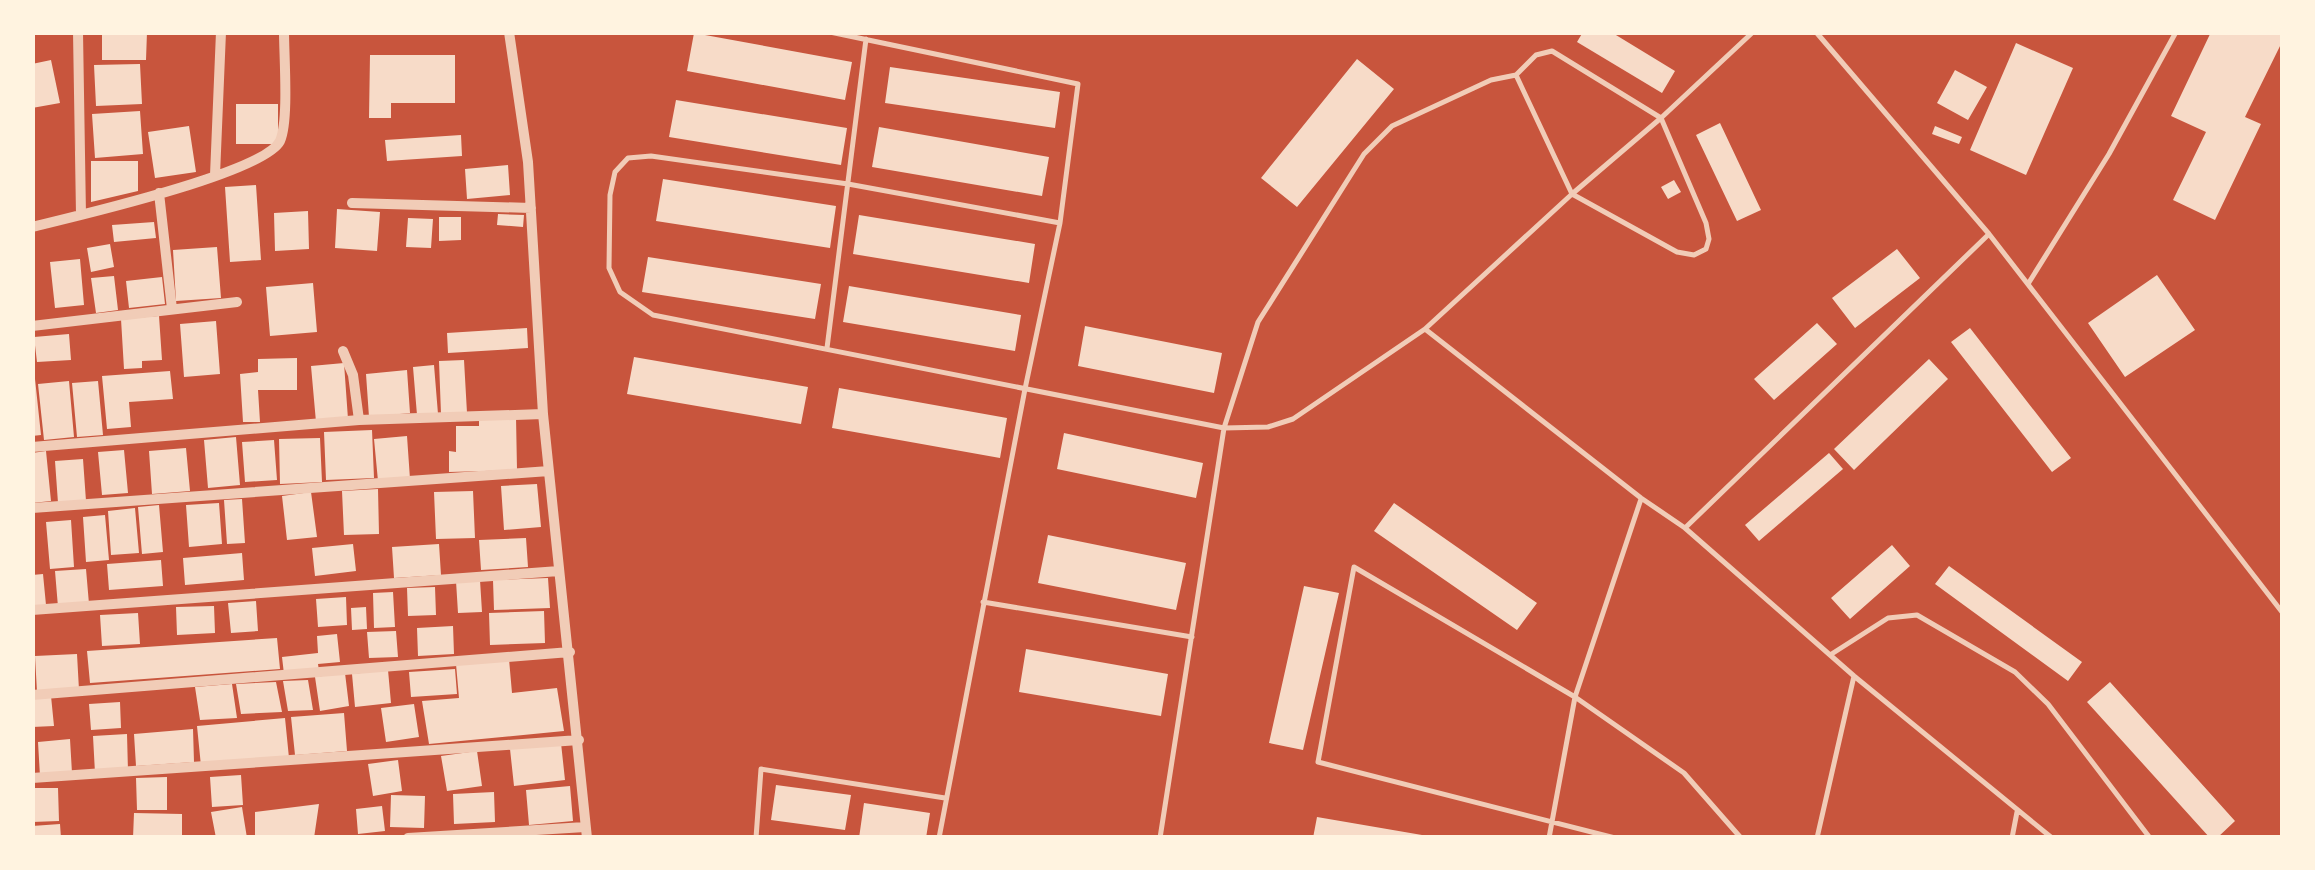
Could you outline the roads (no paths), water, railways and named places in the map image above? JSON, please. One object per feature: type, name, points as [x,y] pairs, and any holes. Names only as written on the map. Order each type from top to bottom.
[{"type":"street","points":[[78,32],[82,215]]},
{"type":"street","points":[[215,175],[220,32]]},
{"type":"street","points":[[32,227],[215,175],[266,154],[279,144],[284,128],[284,32]]},
{"type":"street","points":[[408,838],[586,832],[543,414],[528,162],[509,32]]},
{"type":"street","points":[[159,193],[172,309]]},
{"type":"street","points":[[352,203],[531,208]]},
{"type":"street","points":[[32,326],[238,302]]},
{"type":"street","points":[[342,351],[352,376],[359,420]]},
{"type":"street","points":[[32,447],[359,420],[543,414]]},
{"type":"street","points":[[32,508],[549,470]]},
{"type":"street","points":[[32,610],[559,571]]},
{"type":"street","points":[[32,694],[570,652]]},
{"type":"street","points":[[32,778],[579,740]]},
{"type":"lane","points":[[830,32],[1078,84],[1060,223],[939,838]]},
{"type":"lane","points":[[1060,223],[848,184],[651,156],[628,158],[614,172],[610,194],[610,268],[620,292],[653,315],[1224,428],[1268,427],[1293,419],[1426,329],[1753,32]]},
{"type":"lane","points":[[1816,32],[1989,234],[2282,612]]},
{"type":"lane","points":[[2028,284],[2109,154],[2176,32]]},
{"type":"lane","points":[[826,350],[866,39]]},
{"type":"lane","points":[[1160,838],[1224,428],[1258,322],[1364,154],[1392,126],[1491,80],[1516,75],[1536,55],[1552,51],[1660,118],[1706,223],[1706,249],[1694,255],[1678,252],[1572,194],[1516,75]]},
{"type":"lane","points":[[1685,528],[1989,234]]},
{"type":"lane","points":[[1426,329],[1641,498],[1685,528],[1854,676],[2052,838]]},
{"type":"lane","points":[[1549,838],[1574,696],[1641,498]]},
{"type":"lane","points":[[1615,838],[1318,762],[1354,568],[1574,696],[1684,773],[1740,838]]},
{"type":"lane","points":[[983,602],[1192,637]]},
{"type":"lane","points":[[1830,654],[1888,618],[1917,615],[2015,672],[2048,704],[2150,838]]},
{"type":"lane","points":[[1817,838],[1854,676]]},
{"type":"lane","points":[[756,838],[761,769],[945,798]]},
{"type":"lane","points":[[2012,838],[2017,812]]}]
